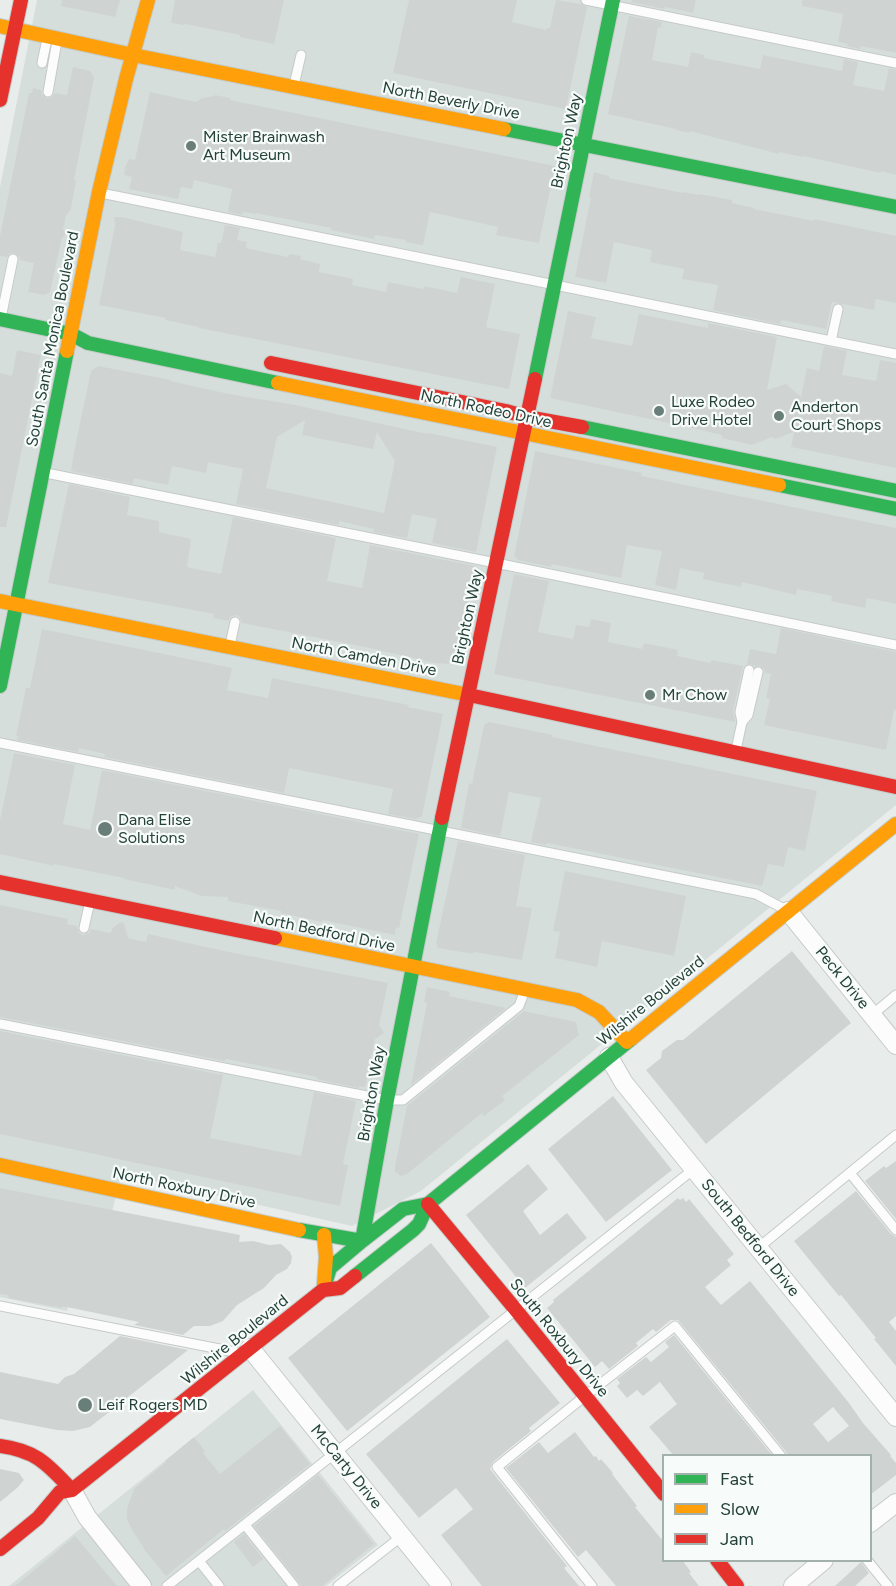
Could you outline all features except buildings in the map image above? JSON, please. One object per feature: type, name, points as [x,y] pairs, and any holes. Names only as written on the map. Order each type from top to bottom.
[{"type":"street","points":[[0,100],[21,0]]},
{"type":"street","name":"South Santa Monica Boulevard","points":[[0,686],[99,192],[148,0]]},
{"type":"street","name":"Brighton Way","points":[[362,1241],[440,830],[496,563],[504,544],[523,434],[612,3]]},
{"type":"street","name":"North Beverly Drive","points":[[0,26],[133,55],[896,207]]},
{"type":"street","name":"North Rodeo Drive","points":[[0,321],[71,334],[88,343],[896,509]]},
{"type":"street","points":[[71,334],[88,328]]},
{"type":"street","name":"North Rodeo Drive","points":[[260,361],[527,417],[896,490]]},
{"type":"street","name":"North Camden Drive","points":[[0,601],[468,695],[896,788]]},
{"type":"street","name":"Wilshire Boulevard","points":[[0,1549],[38,1518],[60,1492],[72,1490],[323,1290],[340,1288],[413,1230],[419,1224],[428,1204],[896,824]]},
{"type":"street","name":"North Bedford Drive","points":[[0,882],[577,1000],[592,1006],[606,1017],[627,1042]]},
{"type":"street","name":"Peck Drive","points":[[788,911],[896,1045]]},
{"type":"street","name":"South Bedford Drive","points":[[609,1057],[624,1083],[896,1417]]},
{"type":"street","points":[[353,1211],[358,1205],[378,1112],[387,1102]]},
{"type":"street","name":"North Roxbury Drive","points":[[0,1165],[268,1222],[324,1228],[362,1241]]},
{"type":"street","name":"Wilshire Boulevard","points":[[323,1290],[330,1268],[362,1241],[404,1209],[428,1204]]},
{"type":"street","name":"South Roxbury Drive","points":[[428,1204],[662,1493]]},
{"type":"street","points":[[323,1290],[326,1257],[324,1228]]},
{"type":"street","name":"McCarty Drive","points":[[246,1351],[335,1454],[442,1586]]},
{"type":"street","points":[[0,1446],[25,1451],[42,1460],[72,1490],[87,1517],[142,1586]]},
{"type":"street","points":[[872,1521],[896,1503]]},
{"type":"street","points":[[719,1562],[737,1586]]},
{"type":"street","points":[[793,1586],[822,1562]]},
{"type":"lane","points":[[586,0],[612,3],[896,63]]},
{"type":"lane","points":[[42,63],[52,37]]},
{"type":"lane","points":[[48,92],[52,37]]},
{"type":"lane","points":[[294,86],[300,55]]},
{"type":"lane","points":[[99,192],[896,354]]},
{"type":"lane","points":[[0,321],[13,259]]},
{"type":"lane","points":[[831,341],[838,309]]},
{"type":"lane","points":[[43,473],[896,645]]},
{"type":"lane","points":[[230,647],[235,622]]},
{"type":"lane","points":[[736,752],[742,722],[740,712],[753,671]]},
{"type":"lane","points":[[0,742],[756,894],[788,911]]},
{"type":"lane","points":[[84,927],[90,901]]},
{"type":"lane","points":[[0,1024],[387,1102],[404,1100],[519,1006],[525,989]]},
{"type":"lane","points":[[872,1015],[896,995]]},
{"type":"lane","points":[[758,1248],[896,1135]]},
{"type":"lane","points":[[167,1586],[694,1169]]},
{"type":"lane","points":[[850,1173],[896,1230]]},
{"type":"lane","points":[[0,1306],[246,1351]]},
{"type":"lane","points":[[592,1586],[497,1467],[675,1326],[780,1454]]},
{"type":"lane","points":[[245,1525],[294,1586]]},
{"type":"lane","points":[[338,1586],[402,1536]]},
{"type":"lane","points":[[199,1561],[219,1586]]},
{"type":"lane","points":[[869,1562],[888,1586]]},
{"type":"shaded area","points":[[37,0],[896,0],[896,805],[421,1191],[352,1226],[122,1174],[99,1260],[77,1258],[67,1311],[0,1297],[0,187]]},
{"type":"shaded area","points":[[253,1390],[378,1545],[326,1586],[9,1586]]},
{"type":"traffic: fast","points":[[535,379],[613,0]]},
{"type":"traffic: fast","points":[[504,129],[896,207]]},
{"type":"traffic: fast","points":[[0,319],[71,334],[88,343],[278,383]]},
{"type":"traffic: fast","points":[[0,686],[67,351]]},
{"type":"traffic: fast","points":[[582,427],[896,491]]},
{"type":"traffic: fast","points":[[779,485],[896,509]]},
{"type":"traffic: fast","points":[[299,1230],[362,1241],[442,818]]},
{"type":"traffic: fast","points":[[355,1276],[413,1230],[419,1224],[428,1204],[631,1039]]},
{"type":"traffic: fast","points":[[323,1290],[330,1268],[362,1241],[403,1209],[428,1204]]},
{"type":"traffic: slow","points":[[67,351],[99,192],[148,0]]},
{"type":"traffic: slow","points":[[0,26],[504,129]]},
{"type":"traffic: slow","points":[[278,383],[779,485]]},
{"type":"traffic: slow","points":[[0,601],[469,695]]},
{"type":"traffic: slow","points":[[631,1039],[896,824]]},
{"type":"traffic: slow","points":[[275,938],[577,1000],[599,1012],[627,1042]]},
{"type":"traffic: slow","points":[[0,1165],[299,1230]]},
{"type":"traffic: slow","points":[[324,1235],[326,1257],[324,1285]]},
{"type":"traffic: jam","points":[[0,100],[21,0]]},
{"type":"traffic: jam","points":[[271,363],[582,427]]},
{"type":"traffic: jam","points":[[442,818],[535,379]]},
{"type":"traffic: jam","points":[[469,695],[896,787]]},
{"type":"traffic: jam","points":[[0,882],[275,938]]},
{"type":"traffic: jam","points":[[428,1204],[662,1492]]},
{"type":"traffic: jam","points":[[0,1549],[38,1518],[60,1492],[72,1490],[323,1290],[340,1288],[355,1276]]},
{"type":"traffic: jam","points":[[0,1446],[32,1455],[72,1490]]},
{"type":"traffic: jam","points":[[719,1562],[737,1586]]},
{"type":"place","name":"Mister Brainwash Art Museum","points":[[191,146]]},
{"type":"place","name":"Luxe Rodeo Drive Hotel","points":[[659,411]]},
{"type":"place","name":"Anderton Court Shops","points":[[779,416]]},
{"type":"place","name":"Mr Chow","points":[[650,695]]},
{"type":"place","name":"Dana Elise Solutions","points":[[105,829]]},
{"type":"place","name":"Leif Rogers MD","points":[[85,1405]]}]
